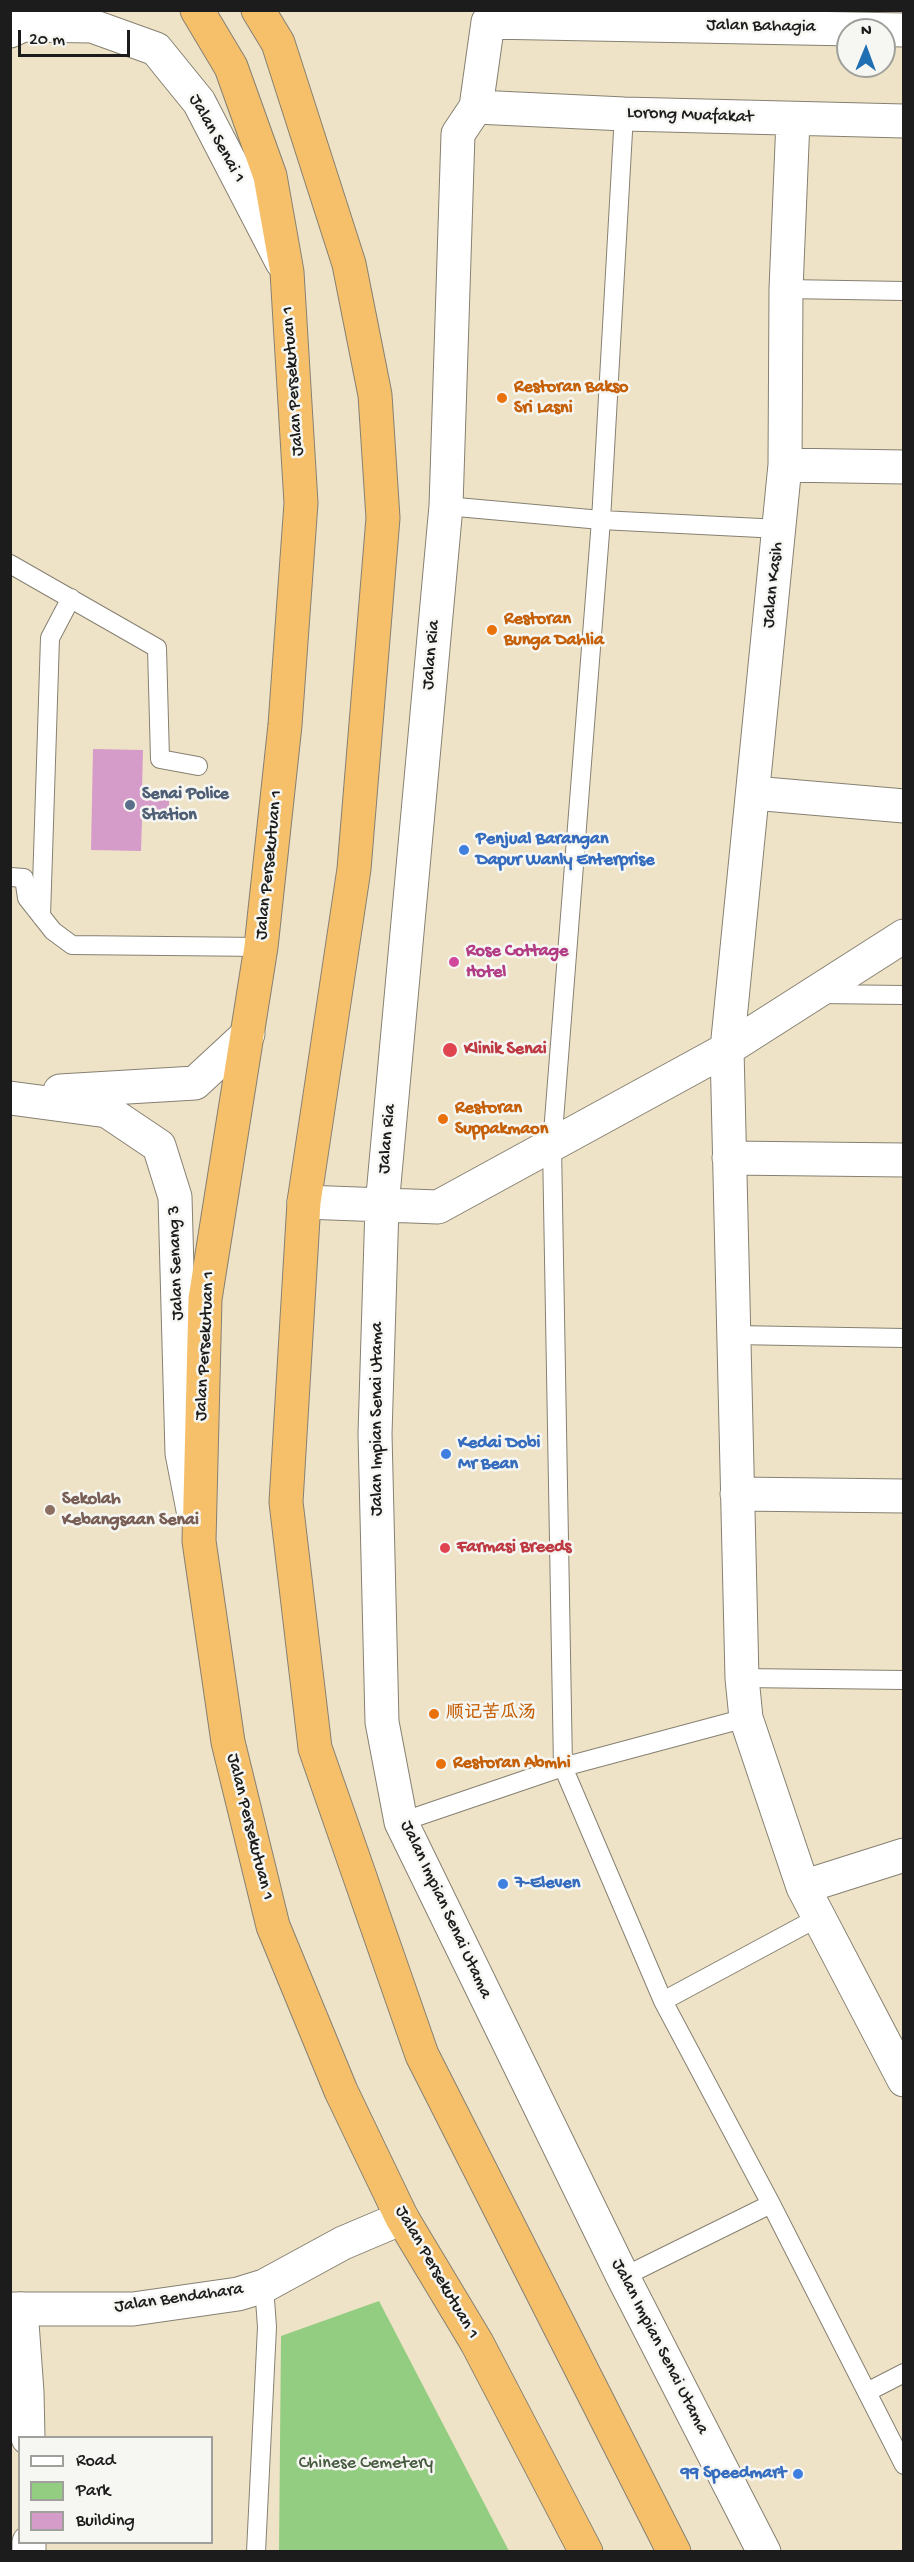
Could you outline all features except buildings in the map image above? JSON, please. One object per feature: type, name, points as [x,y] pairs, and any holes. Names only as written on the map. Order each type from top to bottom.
[{"type":"highway","name":"Jalan Persekutuan 1","points":[[197,10],[231,67],[270,176],[287,272],[301,503],[285,725],[261,946],[205,1299],[199,1541],[228,1743],[273,1926],[341,2091],[402,2218],[477,2343],[586,2552]]},
{"type":"highway","points":[[258,10],[278,43],[349,264],[375,395],[383,518],[354,869],[304,1202],[286,1503],[315,1748],[422,2055],[674,2552]]},
{"type":"street","points":[[278,43],[281,10]]},
{"type":"street","name":"Jalan Bahagia","points":[[476,107],[488,22],[903,30]]},
{"type":"street","name":"Jalan Senai 1","points":[[10,30],[23,25],[92,26],[156,49],[199,102],[287,272]]},
{"type":"street","name":"Lorong Muafakat","points":[[476,107],[793,120],[903,122]]},
{"type":"street","name":"Jalan Ria","points":[[382,1206],[446,506],[458,134],[476,107]]},
{"type":"street","name":"Jalan Kasih","points":[[793,120],[786,289],[785,465],[727,1049],[742,1678],[746,1718],[803,1887],[903,2080]]},
{"type":"street","points":[[785,465],[903,467]]},
{"type":"street","points":[[753,793],[903,806]]},
{"type":"street","points":[[304,1202],[438,1208],[727,1049],[903,936]]},
{"type":"street","points":[[10,1094],[195,1083],[248,1034]]},
{"type":"street","name":"Jalan Senang 3","points":[[10,1098],[106,1111],[159,1146],[175,1197],[182,1453],[199,1541]]},
{"type":"street","points":[[729,1158],[903,1160]]},
{"type":"street","name":"Jalan Impian Senai Utama","points":[[382,1206],[375,1434],[382,1722],[401,1822],[623,2277],[764,2552]]},
{"type":"street","points":[[737,1494],[903,1496]]},
{"type":"street","points":[[803,1887],[903,1855]]},
{"type":"street","name":"Jalan Bendahara","points":[[16,2309],[133,2309],[238,2294],[264,2286],[343,2243],[402,2218]]},
{"type":"street","points":[[16,2309],[27,2392],[28,2436]]},
{"type":"lane","points":[[624,114],[601,520],[552,1146],[563,1767],[663,2001],[771,2204],[903,2465]]},
{"type":"lane","points":[[786,289],[903,291]]},
{"type":"lane","points":[[446,506],[601,520],[780,529]]},
{"type":"lane","points":[[10,564],[157,648],[160,759],[198,766]]},
{"type":"lane","points":[[41,916],[50,638],[71,598]]},
{"type":"lane","points":[[10,877],[24,878],[27,898],[53,931],[72,945],[261,946]]},
{"type":"lane","points":[[814,994],[903,995]]},
{"type":"lane","points":[[734,1335],[903,1338]]},
{"type":"lane","points":[[742,1678],[903,1680]]},
{"type":"lane","points":[[401,1822],[563,1767],[746,1718]]},
{"type":"lane","points":[[663,2001],[819,1917]]},
{"type":"lane","points":[[623,2277],[771,2204]]},
{"type":"lane","points":[[256,2552],[267,2327],[264,2286]]},
{"type":"lane","points":[[867,2392],[903,2373]]},
{"type":"green space","name":"Chinese Cemetery","points":[[379,2301],[509,2551],[279,2551],[281,2336]]},
{"type":"place","name":"Restoran Bakso Sri Lasni","points":[[502,398]]},
{"type":"place","name":"Restoran Bunga Dahlia","points":[[492,630]]},
{"type":"place","name":"Senai Police Station","points":[[130,805]]},
{"type":"place","name":"Penjual Barangan Dapur Wanly Enterprise","points":[[464,850]]},
{"type":"place","name":"Rose Cottage Hotel","points":[[454,962]]},
{"type":"place","name":"Klinik Senai","points":[[450,1050]]},
{"type":"place","name":"Restoran Suppakmaon","points":[[443,1119]]},
{"type":"place","name":"Kedai Dobi Mr Bean","points":[[446,1454]]},
{"type":"place","name":"Sekolah Kebangsaan Senai","points":[[50,1510]]},
{"type":"place","name":"Farmasi Breeds","points":[[445,1548]]},
{"type":"place","name":"顺记苦瓜汤","points":[[434,1714]]},
{"type":"place","name":"Restoran Abmhi","points":[[441,1764]]},
{"type":"place","name":"7-Eleven","points":[[503,1884]]},
{"type":"place","name":"99 Speedmart","points":[[798,2474]]}]
